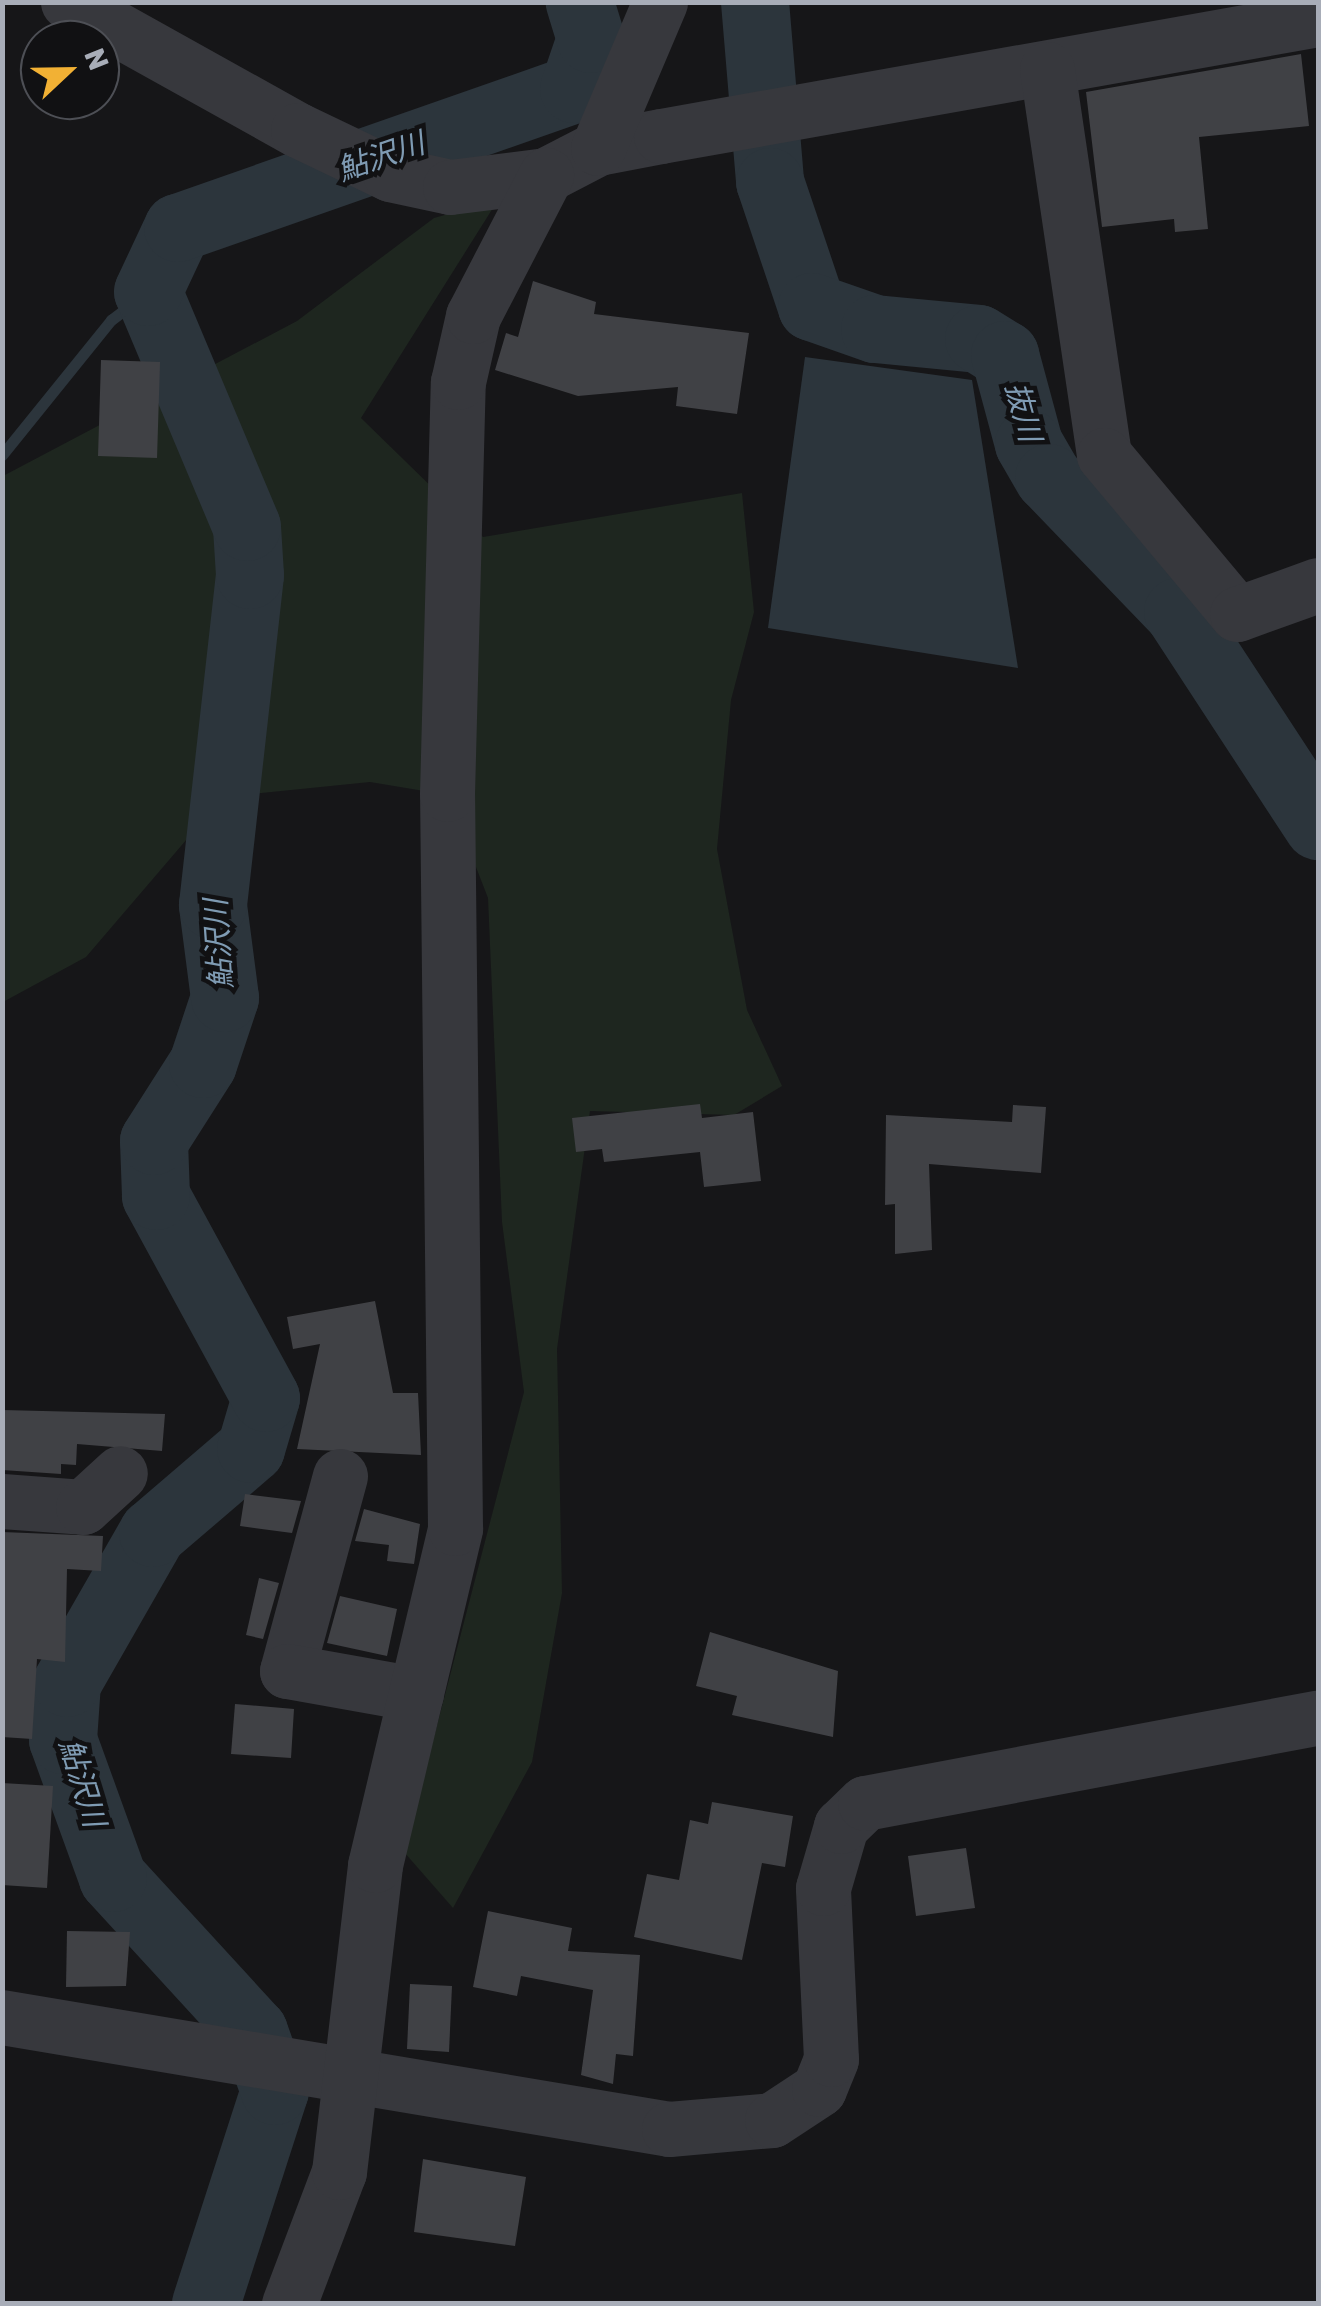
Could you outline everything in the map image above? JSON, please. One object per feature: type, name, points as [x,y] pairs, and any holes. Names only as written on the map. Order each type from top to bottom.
[{"type":"street","points":[[68,2],[298,130],[390,174],[450,187],[546,175],[598,148],[1318,19]]},
{"type":"street","points":[[598,148],[660,2]]},
{"type":"street","points":[[1047,69],[1104,455],[1236,614],[1318,586]]},
{"type":"street","points":[[288,2304],[339,2172],[331,2067],[455,1528],[448,794],[458,382],[473,316],[546,175]]},
{"type":"street","points":[[2,1501],[83,1507],[120,1472]]},
{"type":"street","points":[[340,1476],[287,1671],[416,1694]]},
{"type":"street","points":[[2,2017],[331,2067],[669,2129],[772,2120],[819,2088],[831,2059],[824,1888],[842,1826],[864,1803],[1318,1717]]},
{"type":"shaded area","points":[[498,200],[361,418],[483,537],[742,493],[754,612],[731,700],[717,849],[747,1010],[782,1086],[734,1115],[590,1111],[557,1349],[562,1593],[532,1762],[453,1908],[404,1852],[524,1392],[502,1222],[488,898],[448,795],[370,782],[223,797],[86,957],[3,1002],[3,476],[297,321],[434,218]]},
{"type":"shaded area","points":[[805,357],[972,380],[1018,668],[768,628]]},
{"type":"building","points":[[1301,54],[1309,126],[1199,137],[1208,229],[1175,232],[1174,219],[1102,227],[1086,92]]},
{"type":"building","points":[[533,281],[596,302],[594,314],[749,333],[737,414],[676,406],[678,387],[578,396],[495,370],[506,333],[518,337]]},
{"type":"building","points":[[101,360],[160,362],[157,458],[98,456]]},
{"type":"building","points":[[700,1104],[702,1118],[753,1112],[761,1181],[704,1187],[700,1152],[604,1162],[602,1149],[576,1152],[572,1118]]},
{"type":"building","points":[[1013,1105],[1046,1107],[1041,1173],[929,1164],[932,1250],[895,1254],[895,1204],[885,1205],[886,1115],[1012,1122]]},
{"type":"building","points":[[375,1301],[393,1393],[418,1393],[421,1455],[297,1449],[320,1344],[293,1349],[287,1317]]},
{"type":"building","points":[[2,1410],[165,1414],[162,1451],[77,1444],[76,1465],[61,1464],[61,1474],[2,1470]]},
{"type":"building","points":[[245,1494],[301,1501],[292,1533],[240,1526]]},
{"type":"building","points":[[364,1509],[420,1524],[414,1564],[387,1561],[389,1545],[355,1541]]},
{"type":"building","points":[[2,1532],[103,1536],[101,1571],[67,1569],[65,1662],[37,1659],[32,1739],[2,1737]]},
{"type":"building","points":[[259,1578],[279,1583],[263,1639],[246,1635]]},
{"type":"building","points":[[340,1596],[397,1609],[387,1656],[327,1643]]},
{"type":"building","points":[[710,1632],[838,1671],[833,1737],[732,1715],[737,1696],[696,1686]]},
{"type":"building","points":[[235,1704],[294,1709],[291,1758],[231,1754]]},
{"type":"building","points":[[2,1783],[53,1786],[47,1888],[2,1885]]},
{"type":"building","points":[[712,1802],[793,1816],[785,1867],[762,1863],[742,1960],[634,1937],[647,1874],[679,1880],[690,1820],[708,1824]]},
{"type":"building","points":[[966,1848],[975,1908],[916,1916],[908,1856]]},
{"type":"building","points":[[488,1911],[572,1928],[568,1951],[640,1955],[633,2056],[616,2054],[613,2084],[581,2075],[593,1990],[521,1976],[517,1996],[473,1987]]},
{"type":"building","points":[[67,1931],[130,1932],[126,1986],[66,1987]]},
{"type":"building","points":[[410,1984],[452,1986],[449,2052],[407,2049]]},
{"type":"building","points":[[423,2159],[526,2177],[515,2246],[414,2232]]},
{"type":"waterway","name":"鮎沢川","points":[[206,2304],[275,2091],[254,2032],[113,1878],[63,1740],[67,1683],[153,1533],[251,1449],[266,1398],[156,1196],[154,1141],[203,1064],[225,998],[213,905],[250,575],[247,527],[148,292],[178,228],[574,89],[591,39],[580,2]]},
{"type":"waterway","name":"抜川","points":[[755,2],[770,182],[812,307],[875,329],[979,339],[1005,355],[1029,444],[1049,478],[1178,612],[1318,826]]},
{"type":"waterway","points":[[2,455],[111,320],[148,292]]}]
